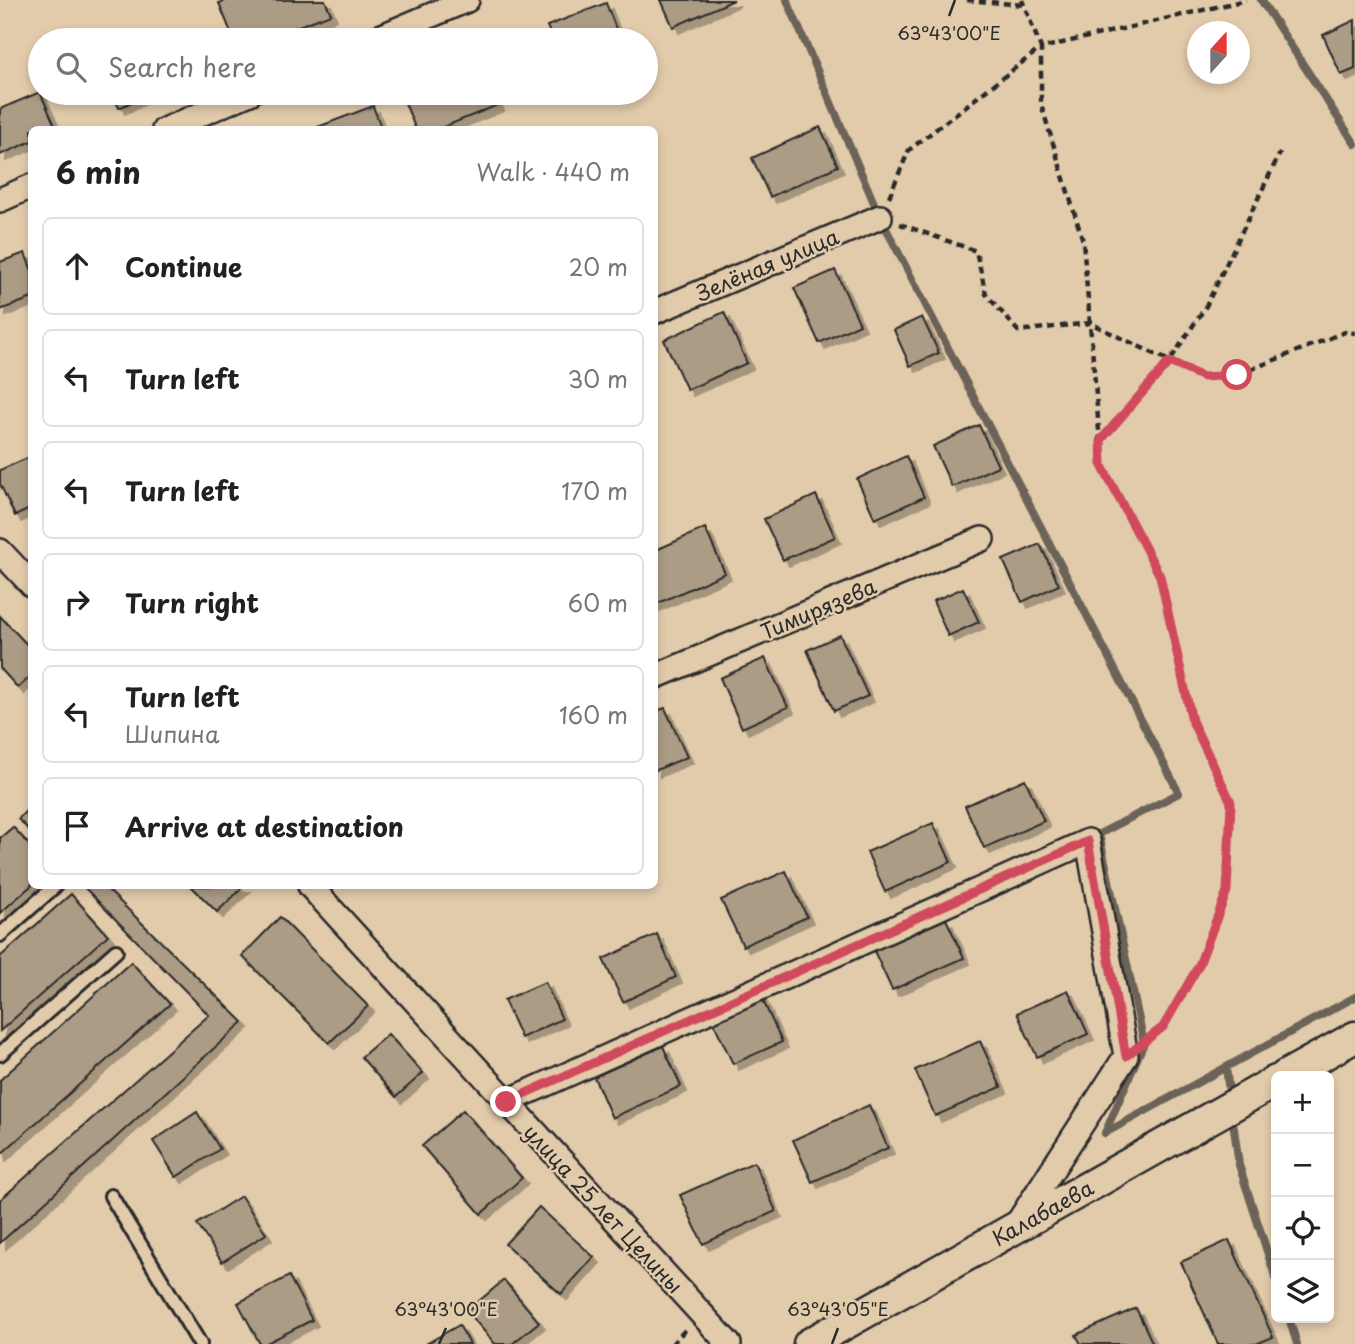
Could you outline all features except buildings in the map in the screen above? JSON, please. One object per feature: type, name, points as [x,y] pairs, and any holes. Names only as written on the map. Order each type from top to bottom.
[{"type":"street","points":[[401,28],[467,0]]},
{"type":"street","points":[[173,126],[222,105]]},
{"type":"street","points":[[0,200],[28,188]]},
{"type":"street","name":"Зелёная улица","points":[[658,310],[880,217]]},
{"type":"street","name":"Тимирязева","points":[[658,675],[982,539]]},
{"type":"street","points":[[0,551],[28,577]]},
{"type":"street","points":[[506,1102],[1088,841],[1126,1056],[1014,1228]]},
{"type":"street","name":"улица 25 лет Целины","points":[[313,889],[729,1344]]},
{"type":"street","points":[[1295,1071],[1355,1037]]},
{"type":"street","name":"Калабаева","points":[[809,1344],[1271,1084]]},
{"type":"lane","points":[[0,935],[53,889]]},
{"type":"lane","points":[[0,1054],[116,951]]},
{"type":"lane","points":[[111,1196],[200,1344]]},
{"type":"path","points":[[967,0],[1023,3],[1041,48],[1041,104],[1083,241],[1102,466],[1160,576],[1192,721],[1231,802],[1227,891],[1199,965],[1163,1027],[1126,1056]]},
{"type":"path","points":[[1246,0],[1041,48],[909,150],[880,217],[976,251],[986,294],[1018,331],[1090,323],[1203,377],[1237,375],[1345,332],[1355,333]]},
{"type":"path","points":[[1101,440],[1169,362],[1206,306],[1280,153]]},
{"type":"waterway","points":[[787,0],[880,217],[1179,793],[1099,834],[1144,1043],[1105,1133]]},
{"type":"waterway","points":[[1261,0],[1355,144]]},
{"type":"waterway","points":[[1105,1133],[1355,997]]},
{"type":"waterway","points":[[1226,1067],[1230,1101]]},
{"type":"waterway","points":[[1232,1114],[1239,1165],[1271,1264]]},
{"type":"waterway","points":[[1291,1323],[1297,1344]]},
{"type":"route","points":[[506,1102],[1088,841],[1126,1056],[1163,1027],[1199,965],[1227,891],[1231,802],[1192,721],[1160,576],[1102,466],[1101,440],[1169,362],[1203,377],[1237,375]]}]
